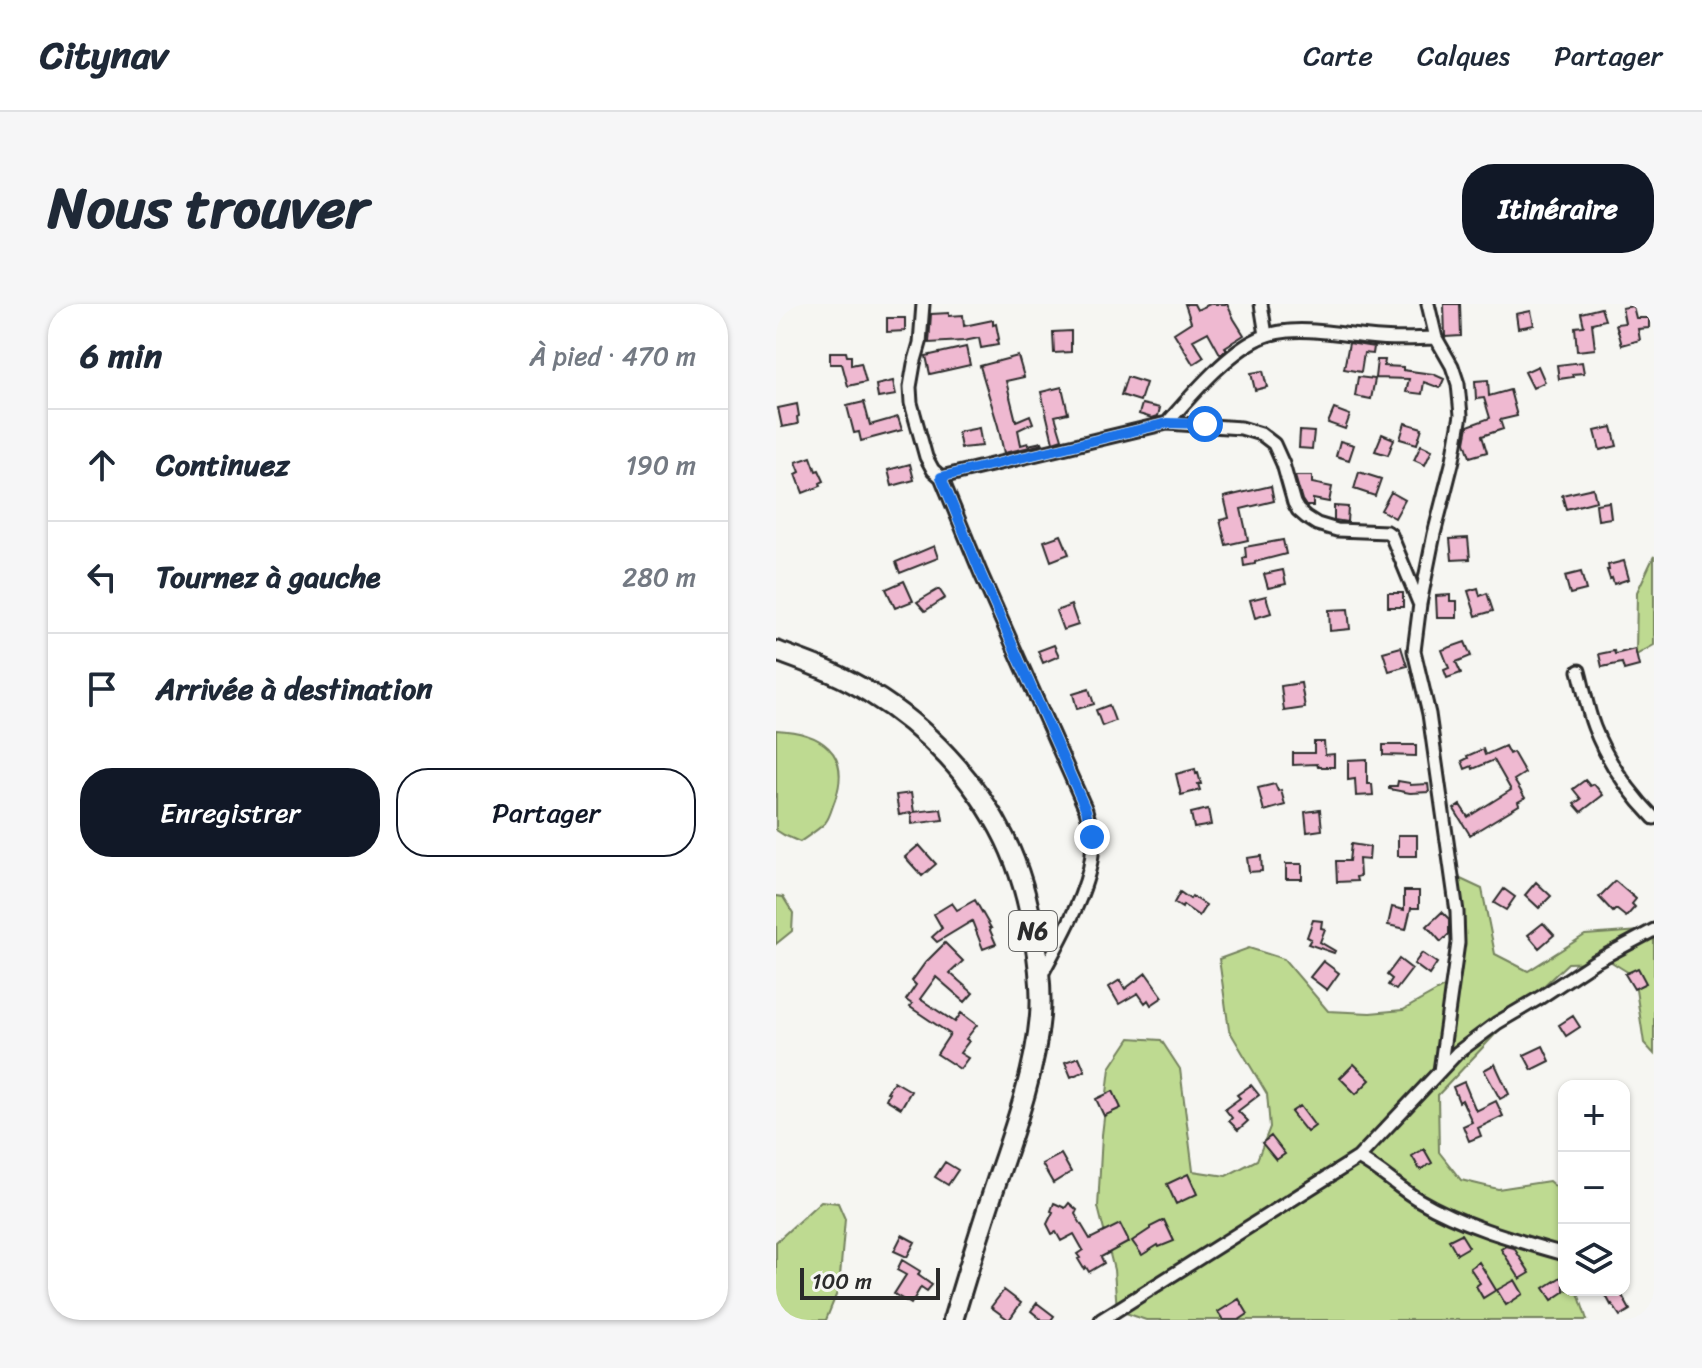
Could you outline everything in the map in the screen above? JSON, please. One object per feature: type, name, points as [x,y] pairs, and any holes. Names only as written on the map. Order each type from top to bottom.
[{"type":"highway","name":"N6","points":[[776,651],[835,674],[870,692],[906,718],[944,752],[980,797],[1005,837],[1027,900],[1041,976],[1040,1017],[1034,1055],[1021,1108],[953,1320]]},
{"type":"street","points":[[923,304],[920,343],[910,387],[911,403],[926,457],[941,477],[1086,810],[1092,837],[1091,860],[1080,899],[1041,976]]},
{"type":"street","points":[[1261,304],[1266,335]]},
{"type":"street","points":[[1428,304],[1436,338],[1458,384],[1461,415],[1420,604],[1414,651],[1429,714],[1452,875],[1458,943],[1440,1071]]},
{"type":"street","points":[[1167,423],[1222,365],[1247,345],[1266,335],[1306,331],[1400,340],[1436,338]]},
{"type":"street","points":[[941,477],[1167,423],[1241,428],[1268,437],[1274,444],[1294,503],[1298,510],[1317,524],[1337,530],[1387,532],[1391,535],[1420,604]]},
{"type":"street","points":[[1579,671],[1594,727],[1618,774],[1654,818]]},
{"type":"street","points":[[1101,1320],[1358,1158],[1457,1053],[1497,1023],[1594,962],[1654,930]]},
{"type":"street","points":[[1358,1158],[1376,1167],[1418,1200],[1462,1222],[1558,1252]]},
{"type":"green space","points":[[1654,556],[1654,645],[1636,655],[1637,592]]},
{"type":"green space","points":[[776,730],[818,740],[835,757],[839,769],[839,783],[828,818],[800,842],[776,830]]},
{"type":"green space","points":[[1452,875],[1482,889],[1495,954],[1528,971],[1585,935],[1654,930],[1654,1054],[1644,1043],[1634,976],[1605,958],[1594,962],[1568,963],[1518,1010],[1438,1095],[1439,1152],[1461,1180],[1498,1189],[1549,1181],[1558,1189],[1558,1296],[1579,1296],[1587,1320],[1146,1320],[1117,1310],[1114,1270],[1098,1207],[1110,1068],[1130,1038],[1161,1040],[1180,1069],[1193,1171],[1226,1176],[1257,1160],[1270,1127],[1267,1094],[1229,1030],[1219,959],[1249,948],[1284,959],[1328,1011],[1370,1013],[1403,1010],[1444,987],[1456,965]]},
{"type":"green space","points":[[776,896],[783,897],[793,913],[792,931],[776,944]]},
{"type":"green space","points":[[821,1201],[838,1203],[845,1219],[839,1288],[826,1320],[776,1320],[776,1242]]},
{"type":"building","points":[[1185,304],[1194,304],[1197,310],[1210,304],[1227,304],[1244,335],[1220,354],[1208,332],[1193,340],[1204,357],[1193,364],[1174,333],[1191,322]]},
{"type":"building","points":[[1444,304],[1460,304],[1461,336],[1445,337]]},
{"type":"building","points":[[1633,306],[1636,318],[1649,318],[1649,328],[1638,329],[1640,340],[1622,345],[1616,324],[1625,323],[1622,308]]},
{"type":"building","points":[[1601,308],[1605,320],[1592,323],[1595,349],[1577,351],[1575,327],[1584,326],[1581,313]]},
{"type":"building","points":[[1531,311],[1534,325],[1518,328],[1516,314]]},
{"type":"building","points":[[949,313],[949,316],[963,315],[964,326],[993,320],[998,345],[981,348],[979,338],[929,343],[931,314]]},
{"type":"building","points":[[887,318],[905,318],[905,331],[887,332]]},
{"type":"building","points":[[1071,331],[1071,352],[1054,353],[1053,332]]},
{"type":"building","points":[[1349,343],[1374,347],[1373,354],[1364,353],[1361,372],[1344,369]]},
{"type":"building","points":[[966,347],[970,365],[930,374],[926,356]]},
{"type":"building","points":[[830,352],[846,352],[847,356],[851,356],[851,365],[861,363],[866,382],[848,386],[842,364],[830,364]]},
{"type":"building","points":[[1018,356],[1024,377],[1006,381],[1016,421],[1030,415],[1033,423],[1018,430],[1021,445],[1043,444],[1004,453],[980,366]]},
{"type":"building","points":[[1377,360],[1385,360],[1384,366],[1403,367],[1403,370],[1433,374],[1444,379],[1440,388],[1424,382],[1422,394],[1406,392],[1409,379],[1375,378]]},
{"type":"building","points":[[1582,362],[1584,373],[1559,379],[1557,365]]},
{"type":"building","points":[[1538,366],[1545,382],[1533,388],[1525,372]]},
{"type":"building","points":[[1263,371],[1267,387],[1255,390],[1251,373]]},
{"type":"building","points":[[1127,377],[1146,383],[1140,401],[1121,395]]},
{"type":"building","points":[[1358,377],[1375,379],[1371,399],[1355,396]]},
{"type":"building","points":[[1488,380],[1489,396],[1510,390],[1517,416],[1500,420],[1503,429],[1482,436],[1487,452],[1470,457],[1465,442],[1468,426],[1490,418],[1484,398],[1476,399],[1475,381]]},
{"type":"building","points":[[893,381],[896,395],[878,398],[876,385]]},
{"type":"building","points":[[1062,387],[1068,413],[1055,416],[1062,439],[1053,442],[1041,392]]},
{"type":"building","points":[[864,402],[870,425],[898,417],[902,430],[861,441],[859,432],[854,433],[847,406]]},
{"type":"building","points":[[797,404],[798,424],[782,427],[778,408]]},
{"type":"building","points":[[1142,404],[1160,408],[1158,416],[1152,418],[1139,414]]},
{"type":"building","points":[[1334,409],[1350,415],[1345,429],[1328,423]]},
{"type":"building","points":[[1405,423],[1422,428],[1417,444],[1400,439]]},
{"type":"building","points":[[1612,427],[1617,446],[1600,450],[1595,431]]},
{"type":"building","points":[[979,428],[982,446],[961,448],[958,432]]},
{"type":"building","points":[[1300,431],[1314,432],[1312,449],[1299,448]]},
{"type":"building","points":[[1382,434],[1394,439],[1388,455],[1375,451]]},
{"type":"building","points":[[1340,441],[1354,445],[1349,460],[1336,456]]},
{"type":"building","points":[[1421,445],[1432,450],[1425,465],[1414,460]]},
{"type":"building","points":[[811,457],[824,481],[820,483],[821,486],[803,493],[796,474],[800,472],[796,462]]},
{"type":"building","points":[[910,464],[914,480],[892,486],[888,470]]},
{"type":"building","points":[[1359,472],[1381,479],[1375,496],[1354,489]]},
{"type":"building","points":[[1295,476],[1312,476],[1312,483],[1332,487],[1329,502],[1313,499],[1313,506],[1306,506]]},
{"type":"building","points":[[1271,486],[1274,501],[1241,509],[1248,540],[1226,545],[1220,520],[1229,518],[1224,497]]},
{"type":"building","points":[[1593,488],[1596,501],[1566,509],[1562,495]]},
{"type":"building","points":[[1391,492],[1405,500],[1395,518],[1381,510]]},
{"type":"building","points":[[1609,502],[1611,518],[1598,520],[1596,504]]},
{"type":"building","points":[[1334,506],[1348,507],[1347,522],[1334,520]]},
{"type":"building","points":[[1061,535],[1069,554],[1051,561],[1044,541]]},
{"type":"building","points":[[1468,538],[1470,559],[1452,560],[1450,539]]},
{"type":"building","points":[[1283,540],[1286,554],[1244,566],[1245,547]]},
{"type":"building","points":[[934,546],[938,558],[900,573],[896,562]]},
{"type":"building","points":[[1624,561],[1629,579],[1614,584],[1607,570],[1608,565]]},
{"type":"building","points":[[1283,570],[1286,584],[1268,588],[1264,574]]},
{"type":"building","points":[[1581,572],[1586,590],[1570,594],[1565,576]]},
{"type":"building","points":[[904,581],[913,601],[895,608],[886,589]]},
{"type":"building","points":[[1478,588],[1480,596],[1487,593],[1493,611],[1476,616],[1468,591]]},
{"type":"building","points":[[939,589],[945,598],[925,611],[917,602]]},
{"type":"building","points":[[1388,593],[1403,593],[1403,607],[1388,607]]},
{"type":"building","points":[[1450,595],[1450,601],[1457,601],[1457,618],[1437,618],[1436,596]]},
{"type":"building","points":[[1266,596],[1271,613],[1255,618],[1250,600]]},
{"type":"building","points":[[1071,605],[1078,625],[1063,630],[1056,611]]},
{"type":"building","points":[[1348,609],[1350,629],[1330,631],[1329,610]]},
{"type":"building","points":[[1465,642],[1471,656],[1456,662],[1461,673],[1447,678],[1444,670],[1449,668],[1442,650]]},
{"type":"building","points":[[1054,645],[1059,656],[1043,663],[1038,651]]},
{"type":"building","points":[[1401,647],[1407,666],[1389,671],[1383,652]]},
{"type":"building","points":[[1635,649],[1639,666],[1624,670],[1622,663],[1602,667],[1599,654]]},
{"type":"building","points":[[1301,683],[1305,708],[1284,711],[1281,686]]},
{"type":"building","points":[[1089,689],[1094,704],[1077,709],[1073,694]]},
{"type":"building","points":[[1109,705],[1115,721],[1102,726],[1096,710]]},
{"type":"building","points":[[1314,742],[1324,742],[1325,755],[1334,754],[1334,767],[1293,765],[1293,753],[1314,753]]},
{"type":"building","points":[[1383,745],[1416,745],[1416,756],[1383,755]]},
{"type":"building","points":[[1505,746],[1509,754],[1513,752],[1525,773],[1514,780],[1525,798],[1518,802],[1519,805],[1470,835],[1454,809],[1460,805],[1468,817],[1511,790],[1494,760],[1473,769],[1472,766],[1465,769],[1462,761],[1483,749],[1485,755]]},
{"type":"building","points":[[1367,759],[1367,784],[1372,784],[1373,795],[1356,796],[1355,779],[1348,780],[1348,760]]},
{"type":"building","points":[[1195,769],[1200,790],[1181,795],[1176,774]]},
{"type":"building","points":[[1585,780],[1590,786],[1594,784],[1603,795],[1581,812],[1574,804],[1581,799],[1573,789]]},
{"type":"building","points":[[1398,781],[1410,785],[1428,784],[1429,792],[1410,793],[1389,789],[1389,786],[1397,786]]},
{"type":"building","points":[[1275,784],[1278,791],[1281,790],[1285,805],[1264,811],[1258,788]]},
{"type":"building","points":[[911,793],[914,812],[941,809],[943,820],[912,824],[911,813],[899,815],[896,795]]},
{"type":"building","points":[[1208,809],[1211,825],[1194,828],[1191,813]]},
{"type":"building","points":[[1320,810],[1322,830],[1307,832],[1305,812]]},
{"type":"building","points":[[1398,835],[1417,835],[1417,856],[1398,856]]},
{"type":"building","points":[[1351,844],[1370,847],[1369,860],[1359,859],[1360,876],[1356,877],[1357,881],[1337,882],[1336,861],[1349,861]]},
{"type":"building","points":[[919,845],[936,864],[922,876],[905,857]]},
{"type":"building","points":[[1261,856],[1262,871],[1249,872],[1247,858]]},
{"type":"building","points":[[1286,864],[1302,864],[1302,879],[1286,879]]},
{"type":"building","points":[[1615,881],[1636,899],[1632,904],[1635,907],[1626,917],[1616,909],[1613,912],[1599,897]]},
{"type":"building","points":[[1536,882],[1551,896],[1539,908],[1525,895]]},
{"type":"building","points":[[1504,889],[1515,897],[1506,910],[1494,903]]},
{"type":"building","points":[[1404,891],[1419,891],[1419,908],[1411,908],[1406,929],[1388,925],[1392,907],[1404,910]]},
{"type":"building","points":[[1180,892],[1206,905],[1199,916],[1174,903]]},
{"type":"building","points":[[975,900],[996,944],[983,949],[972,921],[937,942],[932,937],[942,928],[934,914],[952,903],[957,910]]},
{"type":"building","points":[[1442,912],[1449,919],[1449,934],[1441,942],[1427,926]]},
{"type":"building","points":[[1313,920],[1322,921],[1321,928],[1325,929],[1320,942],[1334,953],[1308,944],[1311,939],[1307,937]]},
{"type":"building","points":[[1543,923],[1554,935],[1539,948],[1528,935]]},
{"type":"building","points":[[945,943],[963,961],[950,973],[973,993],[965,1002],[936,977],[920,999],[955,1022],[961,1013],[977,1025],[960,1053],[968,1058],[960,1069],[937,1054],[950,1034],[910,1007],[912,1004],[906,1000],[916,985],[912,981]]},
{"type":"building","points":[[1422,953],[1437,963],[1429,975],[1414,964]]},
{"type":"building","points":[[1399,959],[1412,969],[1396,990],[1388,985],[1392,979],[1387,975]]},
{"type":"building","points":[[1323,961],[1339,973],[1327,990],[1310,977]]},
{"type":"building","points":[[1638,968],[1646,983],[1634,989],[1625,974]]},
{"type":"building","points":[[1146,973],[1163,997],[1151,1005],[1148,1000],[1145,1003],[1138,993],[1119,1004],[1109,987],[1120,980],[1125,989]]},
{"type":"building","points":[[1573,1016],[1580,1027],[1566,1036],[1559,1025]]},
{"type":"building","points":[[1543,1046],[1550,1061],[1532,1070],[1524,1055]]},
{"type":"building","points":[[1079,1057],[1085,1071],[1071,1077],[1065,1062]]},
{"type":"building","points":[[1354,1064],[1370,1080],[1356,1094],[1340,1078]]},
{"type":"building","points":[[1495,1064],[1509,1094],[1500,1099],[1484,1070]]},
{"type":"building","points":[[894,1081],[911,1091],[901,1108],[886,1099]]},
{"type":"building","points":[[1464,1082],[1476,1111],[1496,1101],[1503,1116],[1478,1128],[1481,1136],[1469,1141],[1463,1126],[1472,1122],[1453,1087]]},
{"type":"building","points":[[1251,1085],[1259,1095],[1238,1111],[1248,1121],[1238,1130],[1229,1121],[1232,1118],[1225,1109]]},
{"type":"building","points":[[1113,1091],[1121,1108],[1104,1116],[1096,1099]]},
{"type":"building","points":[[1300,1106],[1315,1126],[1307,1132],[1291,1112]]},
{"type":"building","points":[[1271,1136],[1285,1154],[1276,1160],[1262,1143]]},
{"type":"building","points":[[1424,1149],[1432,1163],[1420,1170],[1412,1156]]},
{"type":"building","points":[[1061,1154],[1071,1172],[1053,1183],[1042,1164]]},
{"type":"building","points":[[945,1162],[958,1170],[948,1185],[935,1177]]},
{"type":"building","points":[[1188,1174],[1197,1194],[1176,1204],[1167,1184]]},
{"type":"building","points":[[1054,1203],[1065,1208],[1069,1203],[1077,1210],[1075,1214],[1090,1239],[1120,1224],[1129,1242],[1101,1257],[1104,1263],[1089,1272],[1078,1259],[1077,1254],[1083,1250],[1074,1234],[1061,1241],[1056,1232],[1052,1234],[1047,1224]]},
{"type":"building","points":[[1164,1220],[1174,1241],[1158,1245],[1142,1255],[1132,1241]]},
{"type":"building","points":[[1461,1234],[1469,1247],[1457,1254],[1449,1240]]},
{"type":"building","points":[[902,1235],[915,1242],[907,1257],[894,1251]]},
{"type":"building","points":[[1506,1246],[1514,1248],[1530,1273],[1520,1279],[1501,1249]]},
{"type":"building","points":[[902,1260],[920,1271],[918,1275],[932,1285],[927,1291],[921,1287],[911,1304],[894,1294],[906,1275],[897,1270]]},
{"type":"building","points":[[1479,1262],[1496,1290],[1483,1298],[1476,1286],[1480,1283],[1470,1268]]},
{"type":"building","points":[[1558,1279],[1558,1296],[1552,1300],[1544,1288]]},
{"type":"building","points":[[1515,1280],[1523,1294],[1506,1305],[1497,1290]]},
{"type":"building","points":[[1004,1290],[1021,1303],[1009,1320],[991,1307]]},
{"type":"building","points":[[1606,1296],[1622,1296],[1630,1310],[1620,1316]]},
{"type":"building","points":[[1239,1299],[1248,1314],[1239,1320],[1223,1320],[1218,1312]]},
{"type":"building","points":[[1037,1303],[1054,1316],[1051,1320],[1042,1320],[1031,1311]]},
{"type":"route","points":[[1092,837],[1086,810],[941,477],[1167,423],[1205,424]]}]
